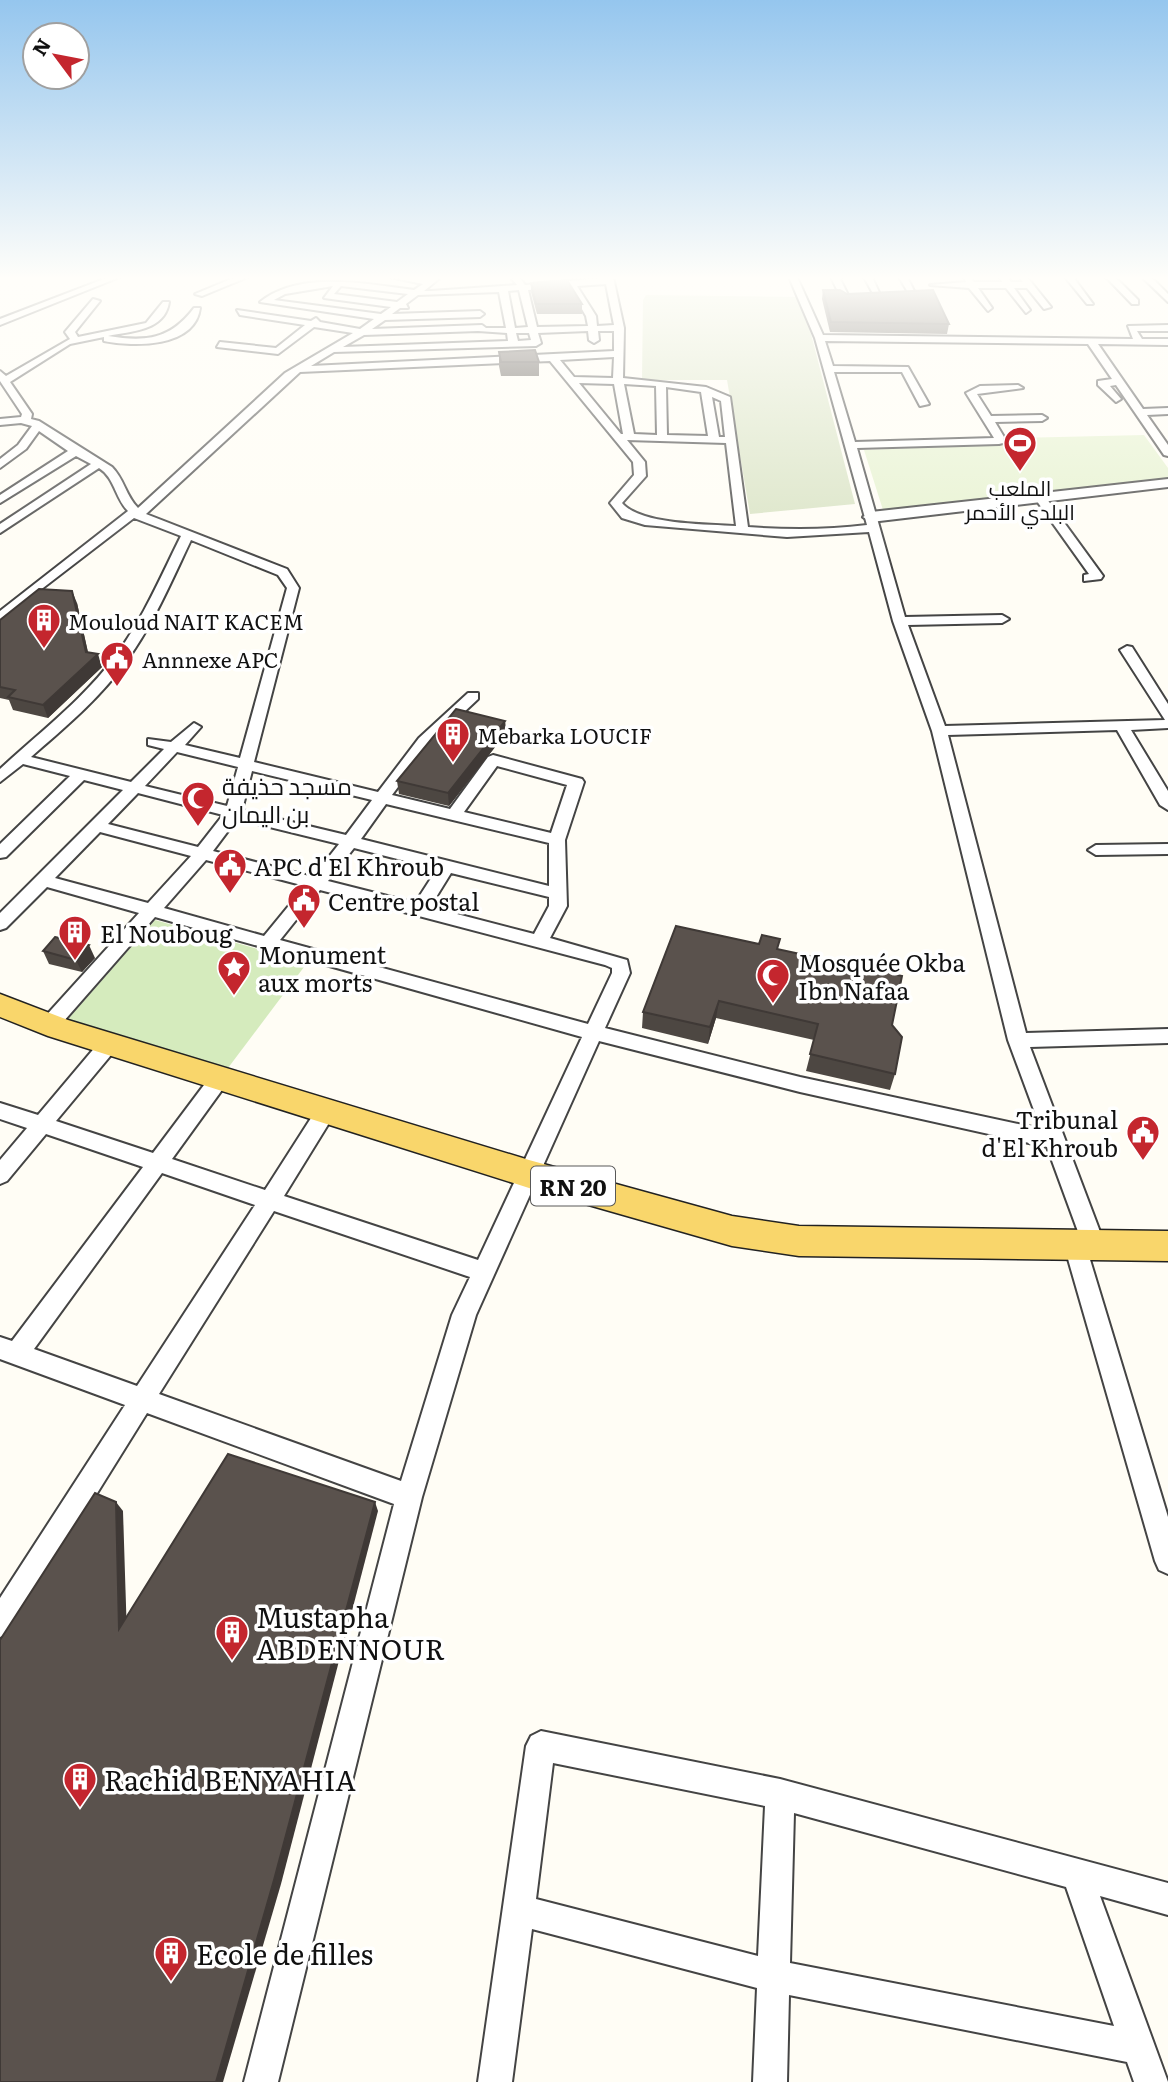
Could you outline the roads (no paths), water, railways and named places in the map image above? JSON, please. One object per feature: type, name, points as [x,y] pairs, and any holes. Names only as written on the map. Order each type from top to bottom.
[{"type":"main road","name":"RN 20","points":[[0,1005],[49,1025],[108,1044],[529,1174],[732,1231],[799,1241],[1168,1246]]},
{"type":"street","points":[[0,617],[162,494],[292,374]]},
{"type":"street","points":[[568,374],[624,437],[639,462],[641,471],[638,480],[617,500],[617,506],[622,513],[645,521],[804,534],[1167,480]]},
{"type":"street","points":[[612,374],[618,381],[624,437]]},
{"type":"street","points":[[830,374],[900,621],[939,731],[1018,1040],[1055,1140],[1163,1525],[1168,1561]]},
{"type":"street","points":[[908,374],[924,404]]},
{"type":"street","points":[[1114,374],[1168,453]]},
{"type":"street","points":[[3,377],[27,414],[19,422]]},
{"type":"street","points":[[573,380],[661,383],[709,392],[726,399],[742,530]]},
{"type":"street","points":[[1116,399],[1102,383],[1119,382]]},
{"type":"street","points":[[661,383],[662,438]]},
{"type":"street","points":[[849,445],[999,441],[971,393],[980,389],[1018,388]]},
{"type":"street","points":[[709,392],[714,440]]},
{"type":"street","points":[[0,393],[19,422],[23,447],[0,465]]},
{"type":"street","points":[[1139,412],[1168,411]]},
{"type":"street","points":[[988,419],[1042,418]]},
{"type":"street","points":[[19,422],[99,463],[115,477],[121,495],[136,514],[283,572],[293,588],[233,813],[202,854],[49,1025]]},
{"type":"street","points":[[872,428],[879,444]]},
{"type":"street","points":[[624,437],[731,440]]},
{"type":"street","points":[[0,500],[76,451]]},
{"type":"street","points":[[0,529],[99,463]]},
{"type":"street","points":[[121,495],[162,494]]},
{"type":"street","points":[[1040,497],[1097,576],[1088,578]]},
{"type":"street","points":[[0,776],[80,705],[119,661],[142,627],[187,536]]},
{"type":"street","points":[[900,621],[1002,619]]},
{"type":"street","points":[[1127,650],[1168,716]]},
{"type":"street","points":[[268,943],[350,842],[439,722],[473,696]]},
{"type":"street","points":[[939,731],[1168,724]]},
{"type":"street","points":[[1122,726],[1168,806]]},
{"type":"street","points":[[0,924],[194,727]]},
{"type":"street","points":[[153,742],[384,796],[556,840]]},
{"type":"street","points":[[19,759],[555,893]]},
{"type":"street","points":[[455,814],[493,760],[576,782],[556,840],[555,893],[558,906],[539,942]]},
{"type":"street","points":[[0,853],[81,774]]},
{"type":"street","points":[[96,826],[621,965],[621,973],[464,1315],[447,1361],[409,1497],[261,2082]]},
{"type":"street","points":[[1096,850],[1168,849]]},
{"type":"street","points":[[419,910],[447,866]]},
{"type":"street","points":[[43,880],[593,1033],[905,1111],[1055,1140]]},
{"type":"street","points":[[1018,1040],[1168,1036]]},
{"type":"street","points":[[0,1175],[108,1044]]},
{"type":"street","points":[[220,1077],[159,1161],[9,1351],[409,1497]]},
{"type":"street","points":[[0,1623],[327,1110]]},
{"type":"street","points":[[0,1111],[159,1161],[485,1272]]},
{"type":"street","points":[[495,2082],[541,1746],[780,1794],[1168,1899]]},
{"type":"street","points":[[770,2082],[780,1794]]},
{"type":"street","points":[[1077,1875],[1151,2082]]},
{"type":"street","points":[[519,1910],[774,1976],[1138,2047]]},
{"type":"place","name":"الملعب البلدي الأحمر","points":[[1020,473]]},
{"type":"place","name":"Mouloud NAIT KACEM","points":[[44,650]]},
{"type":"place","name":"Annnexe APC","points":[[117,688]]},
{"type":"place","name":"Mebarka LOUCIF","points":[[453,764]]},
{"type":"place","name":"مسجد حذيفة بن اليمان","points":[[198,828]]},
{"type":"place","name":"APC d'El Khroub","points":[[230,895]]},
{"type":"place","name":"Centre postal","points":[[304,930]]},
{"type":"place","name":"El Nouboug","points":[[75,962]]},
{"type":"place","name":"Monument aux morts","points":[[234,997]]},
{"type":"place","name":"Mosquée Okba Ibn Nafaa","points":[[773,1005]]},
{"type":"place","name":"Tribunal d'El Khroub","points":[[1143,1162]]},
{"type":"place","name":"Mustapha ABDENNOUR","points":[[232,1662]]},
{"type":"place","name":"Rachid BENYAHIA","points":[[80,1809]]},
{"type":"place","name":"Ecole de filles","points":[[171,1983]]}]
